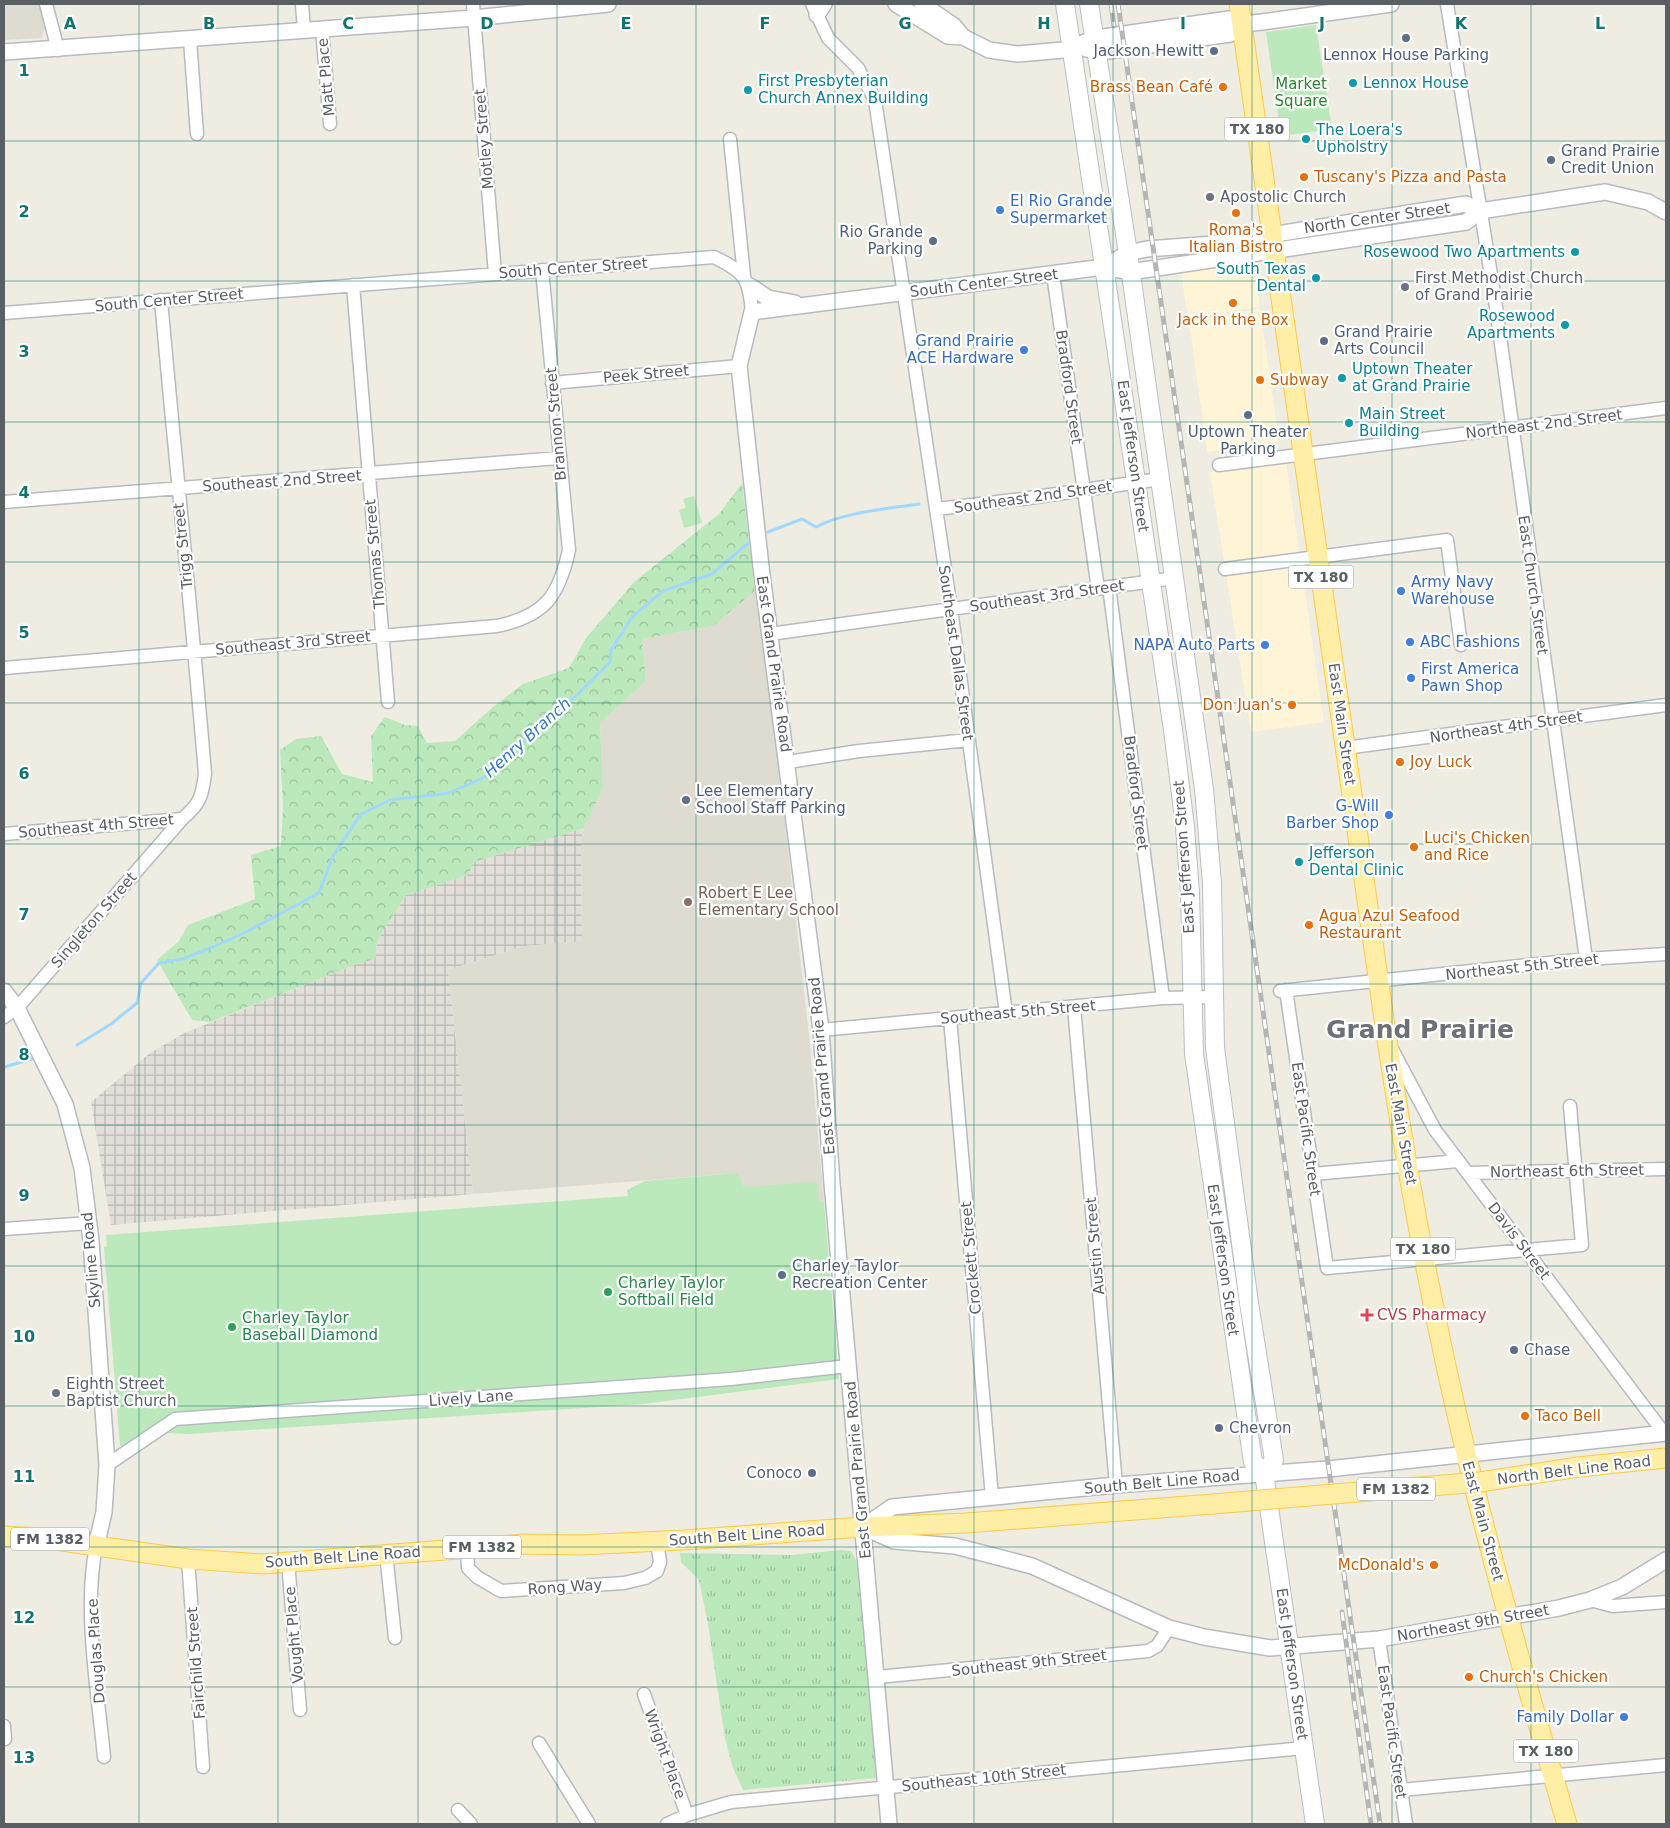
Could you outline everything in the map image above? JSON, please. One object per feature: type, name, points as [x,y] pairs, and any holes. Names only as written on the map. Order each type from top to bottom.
[{"type":"main road","name":"East Jefferson Street","points":[[1065,4],[1137,483],[1182,807],[1190,893],[1191,998],[1194,1054],[1253,1462],[1264,1473],[1315,1824]]},
{"type":"main road","name":"East Jefferson Street","points":[[1090,4],[1175,578],[1206,808],[1212,883],[1215,1048],[1230,1168],[1274,1460],[1264,1473]]},
{"type":"main road","name":"TX 180","points":[[1239,4],[1273,241]]},
{"type":"main road","name":"East Main Street","points":[[1273,241],[1378,982],[1407,1164],[1466,1456],[1567,1824]]},
{"type":"main road","points":[[1161,648],[1184,645]]},
{"type":"main road","points":[[1172,727],[1195,724]]},
{"type":"main road","points":[[1182,807],[1206,808]]},
{"type":"main road","points":[[1210,1170],[1230,1168]]},
{"type":"main road","name":"North Belt Line Road","points":[[1213,1504],[1480,1482],[1578,1467],[1666,1458]]},
{"type":"main road","name":"South Belt Line Road","points":[[4,1536],[41,1538],[188,1559],[263,1564],[386,1553],[524,1544],[580,1545],[796,1533],[863,1527],[966,1523],[1213,1504]]},
{"type":"street","points":[[46,4],[58,50]]},
{"type":"street","points":[[302,4],[304,30]]},
{"type":"street","points":[[4,52],[58,50],[322,29],[474,11],[608,4]]},
{"type":"street","points":[[896,4],[948,36],[963,37],[989,50],[1035,54],[1229,19],[1242,24],[1391,4]]},
{"type":"street","points":[[922,4],[954,26],[963,37]]},
{"type":"street","name":"East Church Street","points":[[1447,4],[1480,211],[1586,959]]},
{"type":"street","name":"Southeast Dallas Street","points":[[818,7],[828,38],[858,68],[875,100],[951,609],[1006,1013]]},
{"type":"street","name":"Motley Street","points":[[474,11],[495,274]]},
{"type":"street","name":"Matt Place","points":[[322,29],[330,124]]},
{"type":"street","points":[[190,40],[198,134]]},
{"type":"street","points":[[730,139],[752,312]]},
{"type":"street","name":"North Center Street","points":[[1273,241],[1466,204],[1480,211],[1606,192],[1648,202],[1666,212]]},
{"type":"street","name":"South Center Street","points":[[1104,267],[1128,253],[1167,246],[1273,241]]},
{"type":"street","name":"South Center Street","points":[[752,312],[1104,267],[1130,272],[1273,241]]},
{"type":"street","name":"South Center Street","points":[[4,313],[714,257],[735,267],[747,281]]},
{"type":"street","name":"Brannon Street","points":[[542,270],[568,550],[563,577]]},
{"type":"street","name":"Bradford Street","points":[[1053,274],[1083,490],[1104,588],[1163,998]]},
{"type":"street","points":[[747,281],[768,298],[784,299],[804,306]]},
{"type":"street","name":"Thomas Street","points":[[352,285],[388,702]]},
{"type":"street","name":"Trigg Street","points":[[161,300],[195,652],[205,774],[203,791]]},
{"type":"street","name":"East Grand Prairie Road","points":[[752,312],[739,366],[770,634],[788,762],[821,1030],[848,1366],[889,1824]]},
{"type":"street","name":"Peek Street","points":[[552,383],[739,366]]},
{"type":"street","name":"Northeast 2nd Street","points":[[1304,455],[1666,408]]},
{"type":"street","points":[[1219,465],[1304,455]]},
{"type":"street","name":"Southeast 2nd Street","points":[[4,502],[559,458]]},
{"type":"street","name":"Southeast 2nd Street","points":[[936,509],[1160,479]]},
{"type":"street","points":[[1225,569],[1447,540],[1461,645]]},
{"type":"street","name":"Southeast 3rd Street","points":[[4,668],[497,626],[520,621],[539,610],[552,596],[563,577]]},
{"type":"street","name":"Southeast 3rd Street","points":[[770,634],[1175,578]]},
{"type":"street","name":"Northeast 4th Street","points":[[1345,748],[1666,705]]},
{"type":"street","points":[[788,762],[859,751],[968,740]]},
{"type":"street","name":"Southeast 4th Street","points":[[4,834],[182,819],[197,806],[203,791]]},
{"type":"street","name":"Singleton Street","points":[[4,1017],[17,1008],[182,819]]},
{"type":"street","name":"Northeast 5th Street","points":[[1378,982],[1586,959],[1666,954]]},
{"type":"street","name":"East Pacific Street","points":[[1378,982],[1283,991],[1327,1268],[1425,1260]]},
{"type":"street","name":"Skyline Road","points":[[4,991],[17,1008],[65,1104],[82,1168],[89,1223],[107,1465],[104,1512],[96,1546]]},
{"type":"street","name":"Southeast 5th Street","points":[[821,1030],[1163,998],[1214,997]]},
{"type":"street","name":"Austin Street","points":[[1074,1007],[1116,1485]]},
{"type":"street","name":"Crockett Street","points":[[950,1018],[992,1497]]},
{"type":"street","name":"Davis Street","points":[[1387,1040],[1435,1130],[1665,1433]]},
{"type":"street","points":[[1425,1260],[1582,1245],[1570,1106]]},
{"type":"street","points":[[1313,1174],[1407,1164],[1458,1161]]},
{"type":"street","name":"Northeast 6th Street","points":[[1468,1173],[1576,1169],[1666,1169]]},
{"type":"street","points":[[4,1229],[89,1223]]},
{"type":"street","name":"Lively Lane","points":[[107,1465],[175,1419],[731,1379],[848,1366]]},
{"type":"street","name":"North Belt Line Road","points":[[1466,1456],[1665,1433]]},
{"type":"street","name":"South Belt Line Road","points":[[863,1527],[892,1507],[1116,1485],[1466,1456]]},
{"type":"street","points":[[863,1527],[894,1541],[954,1546],[1032,1566],[1168,1628],[1204,1637],[1270,1648],[1290,1647]]},
{"type":"street","name":"Rong Way","points":[[467,1548],[468,1568],[477,1577],[502,1591],[624,1583],[645,1578],[657,1570],[660,1562],[657,1541]]},
{"type":"street","name":"Douglas Place","points":[[96,1546],[91,1570],[93,1641],[104,1757]]},
{"type":"street","points":[[386,1553],[395,1638]]},
{"type":"street","name":"Fairchild Street","points":[[188,1559],[203,1767]]},
{"type":"street","name":"Northeast 9th Street","points":[[1290,1647],[1379,1639],[1509,1618],[1590,1600],[1622,1587],[1666,1560]]},
{"type":"street","name":"Vought Place","points":[[288,1561],[300,1710]]},
{"type":"street","name":"Northeast 9th Street","points":[[1590,1600],[1613,1606],[1666,1602]]},
{"type":"street","name":"Southeast 9th Street","points":[[877,1677],[1148,1651],[1158,1646],[1168,1628]]},
{"type":"street","name":"East Pacific Street","points":[[1379,1639],[1406,1824]]},
{"type":"street","name":"Wright Place","points":[[644,1694],[687,1815]]},
{"type":"street","points":[[539,1743],[589,1824]]},
{"type":"street","name":"Southeast 10th Street","points":[[667,1824],[687,1815],[732,1802],[1304,1748]]},
{"type":"street","points":[[1401,1790],[1666,1764]]},
{"type":"street","points":[[458,1810],[471,1824]]},
{"type":"shaded area","points":[[4,4],[39,4],[45,27],[42,38],[4,40]]},
{"type":"shaded area","points":[[1254,263],[1260,307],[1188,318],[1181,273]]},
{"type":"shaded area","points":[[1260,309],[1279,442],[1207,452],[1189,320]]},
{"type":"shaded area","points":[[1286,462],[1324,722],[1251,732],[1210,472]]},
{"type":"shaded area","name":"Robert E Lee Elementary School","points":[[755,591],[774,727],[809,1036],[824,1202],[764,1204],[747,1195],[738,1173],[473,1194],[448,970],[524,946],[582,941],[581,843],[584,828],[603,788],[600,723],[646,681],[642,639],[713,626]]},
{"type":"shaded area","points":[[584,828],[581,843],[582,942],[524,946],[448,970],[473,1194],[111,1225],[91,1102],[150,1053],[184,1033],[357,964],[375,959],[377,941],[406,895],[468,875],[474,862]]},
{"type":"green space","name":"Market Square","points":[[1316,25],[1332,129],[1281,136],[1266,32]]},
{"type":"green space","points":[[742,483],[755,591],[713,626],[642,639],[646,681],[600,723],[603,788],[584,828],[474,862],[468,875],[406,895],[377,941],[375,959],[357,964],[210,1022],[192,1020],[157,960],[179,941],[188,925],[255,899],[251,855],[281,846],[283,806],[280,750],[296,739],[321,736],[342,774],[373,782],[371,736],[385,717],[405,725],[418,726],[427,743],[455,741],[493,707],[523,684],[569,668],[586,638],[634,582],[719,514]]},
{"type":"green space","points":[[694,496],[702,523],[684,528],[679,510],[686,508],[683,499]]},
{"type":"green space","points":[[738,1173],[744,1187],[817,1182],[819,1202],[824,1202],[839,1379],[643,1404],[189,1434],[147,1432],[132,1445],[120,1446],[104,1247],[107,1246],[106,1235],[628,1196],[627,1190],[645,1181]]},
{"type":"green space","points":[[841,1550],[851,1551],[858,1564],[877,1778],[743,1790],[733,1768],[725,1739],[708,1624],[699,1580],[681,1562],[680,1553],[792,1555]]},
{"type":"waterway","name":"Henry Branch","points":[[768,532],[802,519],[816,527],[852,514],[919,504]]},
{"type":"waterway","name":"Henry Branch","points":[[77,1045],[111,1024],[137,1003],[141,983],[159,963],[183,959],[213,947],[246,932],[319,893],[333,856],[361,814],[390,800],[449,793],[487,776],[548,718],[577,695],[610,662],[611,650],[633,616],[663,591],[712,574],[748,543]]},
{"type":"waterway","name":"Henry Branch","points":[[4,1067],[32,1059]]},
{"type":"railway","points":[[1111,4],[1114,26]]},
{"type":"railway","points":[[1118,4],[1380,1824]]},
{"type":"railway","points":[[1342,1612],[1371,1824]]},
{"type":"place","name":"Lennox House Parking","points":[[1406,38]]},
{"type":"place","name":"Jackson Hewitt","points":[[1214,51]]},
{"type":"place","name":"Lennox House","points":[[1353,83]]},
{"type":"place","name":"Brass Bean Café","points":[[1223,87]]},
{"type":"place","name":"First Presbyterian Church Annex Building","points":[[748,90]]},
{"type":"place","name":"The Loera's Upholstry","points":[[1306,139]]},
{"type":"place","name":"Grand Prairie Credit Union","points":[[1551,160]]},
{"type":"place","name":"Tuscany's Pizza and Pasta","points":[[1304,177]]},
{"type":"place","name":"Apostolic Church","points":[[1210,197]]},
{"type":"place","name":"El Rio Grande Supermarket","points":[[1000,210]]},
{"type":"place","name":"Roma's Italian Bistro","points":[[1236,213]]},
{"type":"place","name":"Rio Grande Parking","points":[[933,241]]},
{"type":"place","name":"Rosewood Two Apartments","points":[[1575,252]]},
{"type":"place","name":"South Texas Dental","points":[[1316,278]]},
{"type":"place","name":"First Methodist Church of Grand Prairie","points":[[1405,287]]},
{"type":"place","name":"Jack in the Box","points":[[1233,303]]},
{"type":"place","name":"Rosewood Apartments","points":[[1565,325]]},
{"type":"place","name":"Grand Prairie Arts Council","points":[[1324,341]]},
{"type":"place","name":"Grand Prairie ACE Hardware","points":[[1024,350]]},
{"type":"place","name":"Uptown Theater at Grand Prairie","points":[[1342,378]]},
{"type":"place","name":"Subway","points":[[1260,380]]},
{"type":"place","name":"Uptown Theater Parking","points":[[1248,415]]},
{"type":"place","name":"Main Street Building","points":[[1349,423]]},
{"type":"place","name":"Army Navy Warehouse","points":[[1401,591]]},
{"type":"place","name":"ABC Fashions","points":[[1410,642]]},
{"type":"place","name":"NAPA Auto Parts","points":[[1265,645]]},
{"type":"place","name":"First America Pawn Shop","points":[[1411,678]]},
{"type":"place","name":"Don Juan's","points":[[1292,705]]},
{"type":"place","name":"Joy Luck","points":[[1400,762]]},
{"type":"place","name":"Lee Elementary School Staff Parking","points":[[686,800]]},
{"type":"place","name":"G-Will Barber Shop","points":[[1389,815]]},
{"type":"place","name":"Luci's Chicken and Rice","points":[[1414,847]]},
{"type":"place","name":"Jefferson Dental Clinic","points":[[1299,862]]},
{"type":"place","name":"Robert E Lee Elementary School","points":[[688,902]]},
{"type":"place","name":"Agua Azul Seafood Restaurant","points":[[1309,925]]},
{"type":"place","name":"Charley Taylor Recreation Center","points":[[782,1275]]},
{"type":"place","name":"Charley Taylor Softball Field","points":[[608,1292]]},
{"type":"place","name":"CVS Pharmacy","points":[[1367,1315]]},
{"type":"place","name":"Charley Taylor Baseball Diamond","points":[[232,1327]]},
{"type":"place","name":"Chase","points":[[1514,1350]]},
{"type":"place","name":"Eighth Street Baptist Church","points":[[56,1393]]},
{"type":"place","name":"Taco Bell","points":[[1525,1416]]},
{"type":"place","name":"Chevron","points":[[1219,1428]]},
{"type":"place","name":"Conoco","points":[[812,1473]]},
{"type":"place","name":"McDonald's","points":[[1434,1565]]},
{"type":"place","name":"Church's Chicken","points":[[1469,1677]]},
{"type":"place","name":"Family Dollar","points":[[1624,1717]]},
{"type":"district","name":"Grand Prairie","points":[[1420,1029]]}]
